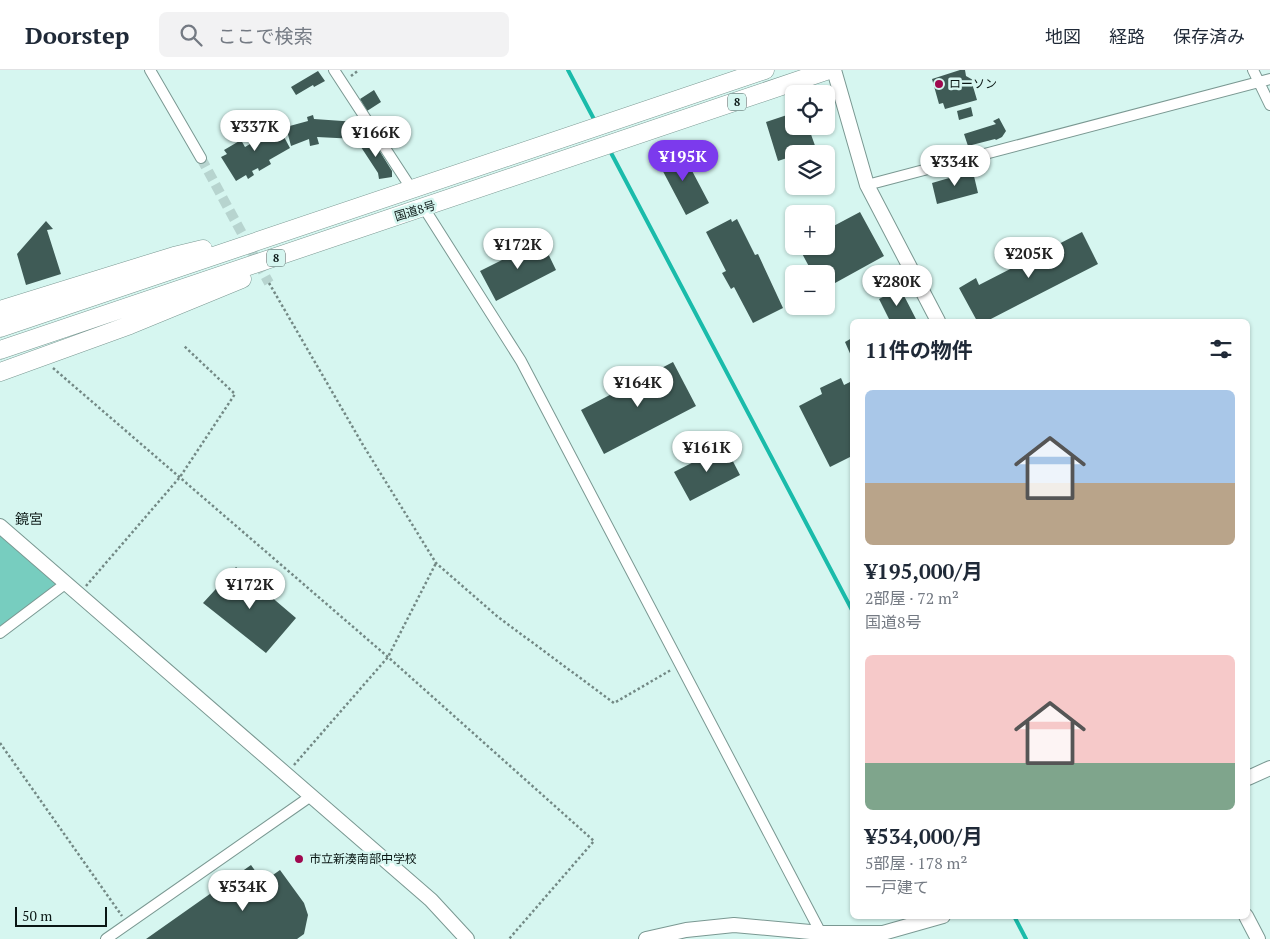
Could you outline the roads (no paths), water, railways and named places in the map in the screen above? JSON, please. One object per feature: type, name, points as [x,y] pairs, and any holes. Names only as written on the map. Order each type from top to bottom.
[{"type":"highway","name":"国道8号","points":[[0,328],[765,70]]},
{"type":"highway","name":"国道8号","points":[[0,350],[829,70]]},
{"type":"highway","name":"8","points":[[0,310],[174,256],[305,226]]},
{"type":"highway","name":"8","points":[[0,372],[199,298],[352,231]]},
{"type":"street","points":[[150,70],[202,158]]},
{"type":"street","points":[[334,70],[411,188]]},
{"type":"street","points":[[834,70],[867,185],[937,319]]},
{"type":"street","points":[[1253,70],[1257,82],[1270,105]]},
{"type":"street","points":[[867,185],[1270,79]]},
{"type":"street","points":[[424,208],[521,361],[822,936]]},
{"type":"street","points":[[0,526],[431,900],[467,939]]},
{"type":"street","points":[[0,632],[65,584]]},
{"type":"street","points":[[1250,777],[1270,768]]},
{"type":"street","points":[[106,939],[311,796]]},
{"type":"street","points":[[646,939],[686,930],[734,925],[822,936],[883,933],[932,919]]},
{"type":"street","points":[[1248,919],[1258,939]]},
{"type":"waterway","points":[[568,70],[596,123]]},
{"type":"waterway","points":[[609,149],[850,606]]},
{"type":"waterway","points":[[1016,919],[1026,939]]},
{"type":"tunnel","points":[[201,158],[269,283]]},
{"type":"place","name":"ローソン","points":[[939,84]]},
{"type":"place","name":"市立新湊南部中学校","points":[[299,859]]},
{"type":"district","name":"鏡宮","points":[[29,519]]}]
